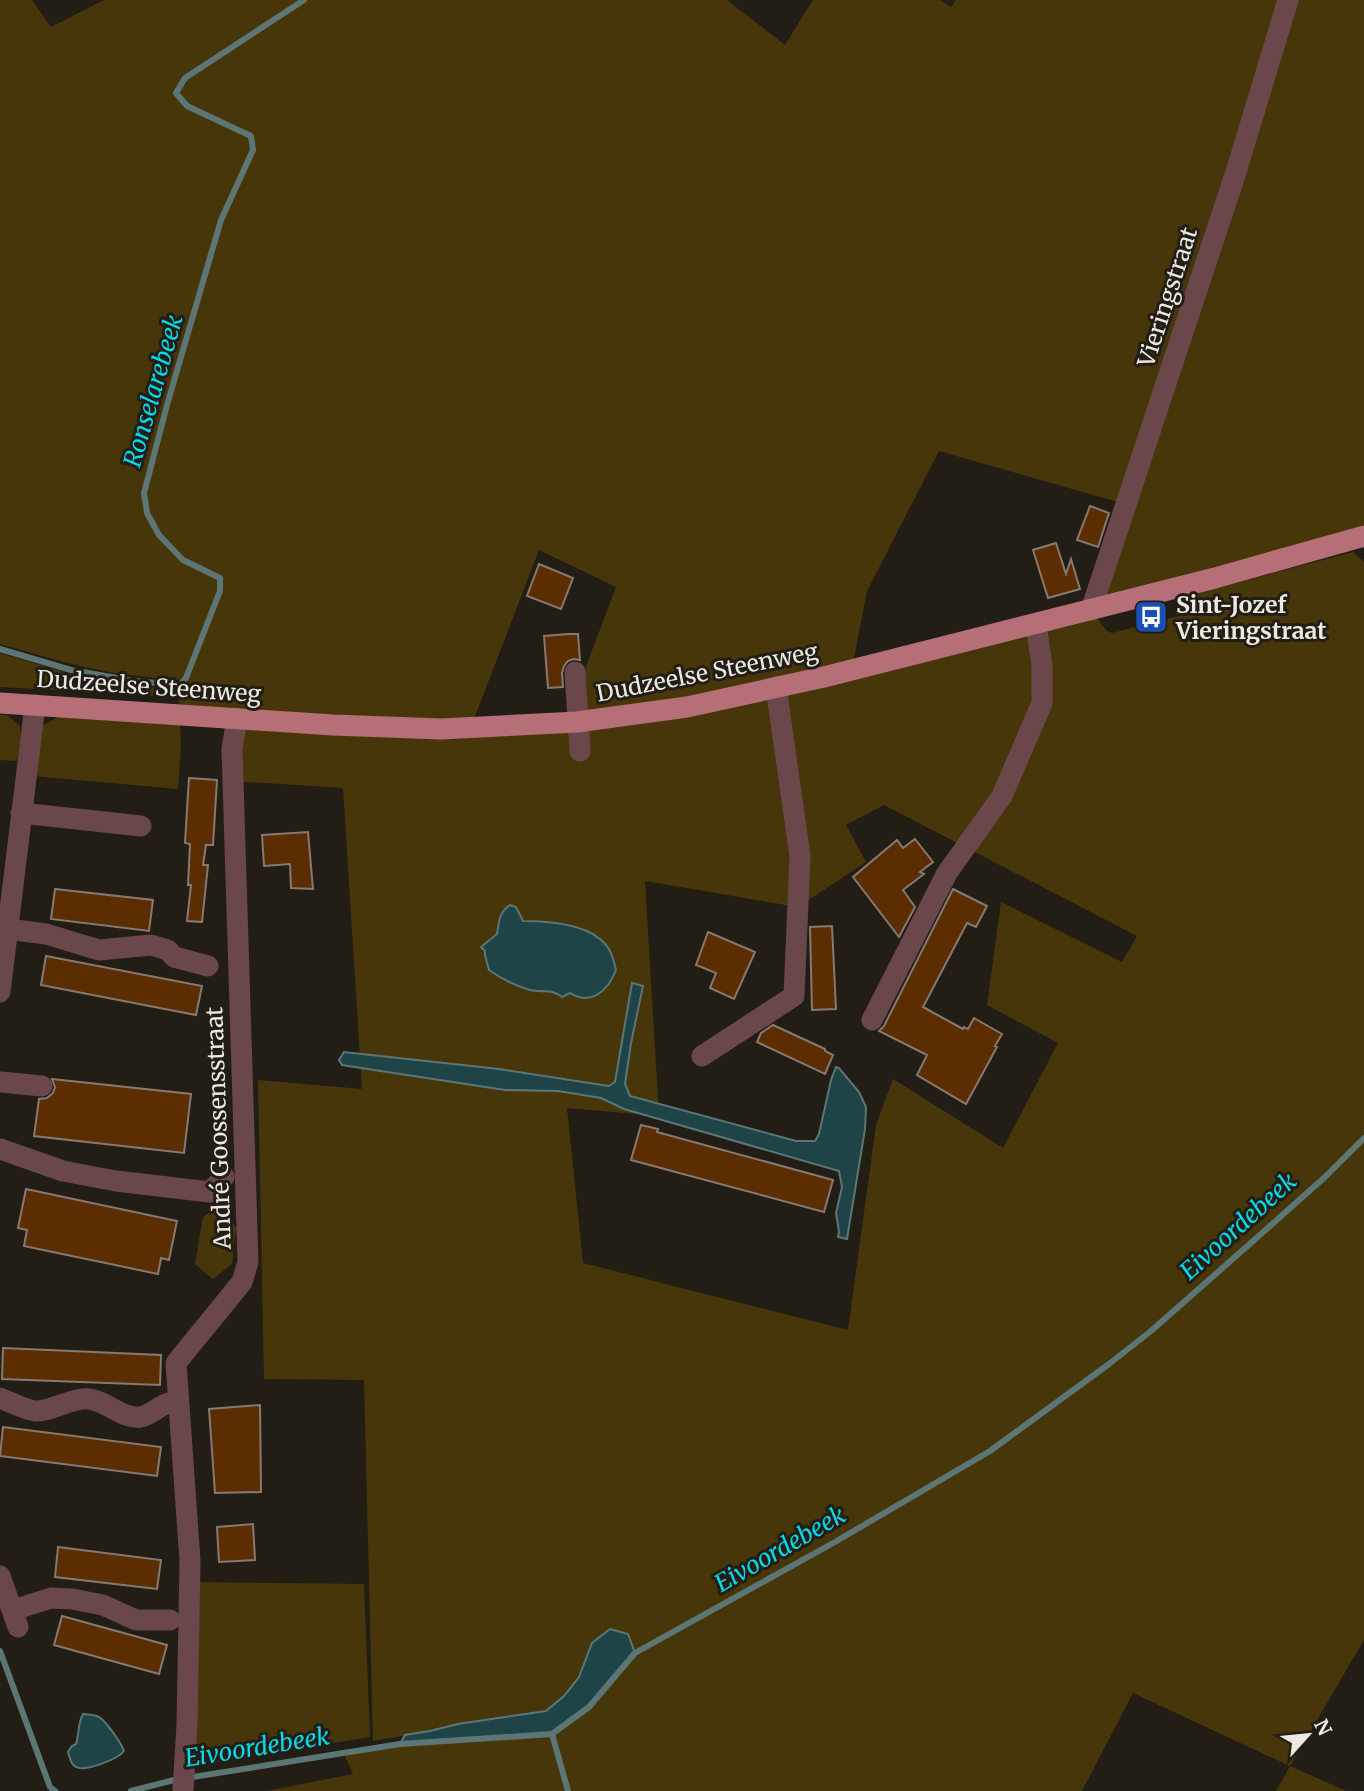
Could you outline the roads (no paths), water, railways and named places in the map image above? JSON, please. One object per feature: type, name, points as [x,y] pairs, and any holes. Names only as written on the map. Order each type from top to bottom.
[{"type":"main road","name":"Dudzeelse Steenweg","points":[[0,703],[441,729],[577,722],[687,707],[833,675],[1362,542]]},
{"type":"street","name":"Vieringstraat","points":[[1091,610],[1236,172],[1287,0]]},
{"type":"street","points":[[872,1020],[947,873],[1002,796],[1042,703],[1042,666],[1036,624]]},
{"type":"street","points":[[575,672],[580,751]]},
{"type":"street","points":[[702,1056],[794,996],[800,856],[776,687]]},
{"type":"street","points":[[0,992],[35,705]]},
{"type":"street","name":"André Goossensstraat","points":[[184,1780],[190,1561],[176,1363],[242,1282],[248,1262],[232,749],[237,718]]},
{"type":"street","points":[[21,813],[141,826]]},
{"type":"street","points":[[8,929],[46,934],[99,950],[151,946],[168,950],[174,957],[208,966]]},
{"type":"street","points":[[0,1082],[42,1086]]},
{"type":"street","name":"André Goossensstraat","points":[[0,1149],[63,1171],[116,1181],[210,1192],[224,1177]]},
{"type":"street","points":[[0,1398],[36,1411],[85,1398],[112,1407],[118,1413],[140,1417],[169,1403]]},
{"type":"street","points":[[0,1576],[15,1619],[51,1598],[103,1605],[136,1620],[170,1620]]},
{"type":"water","points":[[510,905],[516,907],[523,921],[568,925],[599,938],[610,950],[616,970],[613,978],[603,990],[592,997],[578,997],[570,993],[562,997],[519,986],[489,970],[485,951],[481,947],[497,934],[502,914]]},
{"type":"water","points":[[632,983],[643,986],[625,1084],[630,1096],[796,1141],[815,1141],[831,1080],[836,1067],[839,1068],[859,1092],[866,1107],[865,1129],[847,1239],[838,1237],[836,1213],[842,1187],[839,1171],[624,1109],[601,1098],[558,1091],[505,1090],[342,1065],[339,1060],[344,1052],[499,1069],[609,1086],[615,1082]]},
{"type":"water","points":[[610,1629],[628,1634],[635,1653],[589,1707],[552,1734],[400,1744],[405,1735],[546,1711],[564,1696],[579,1677],[592,1643]]},
{"type":"water","points":[[83,1714],[97,1716],[103,1720],[124,1751],[101,1764],[80,1768],[74,1766],[68,1752],[76,1744]]},
{"type":"waterway","name":"Ronselarebeek","points":[[0,649],[71,670],[134,681],[180,685],[186,678],[220,591],[220,578],[183,560],[159,535],[147,513],[144,493],[221,220],[253,150],[251,136],[187,106],[176,93],[185,78],[304,0]]},
{"type":"waterway","name":"Eivoordebeek","points":[[131,1791],[174,1780],[400,1744],[552,1734],[589,1707],[635,1653],[835,1542],[990,1451],[1109,1364],[1151,1331],[1252,1242],[1364,1138]]},
{"type":"waterway","name":"Ronselarebeek","points":[[0,1651],[50,1787],[55,1791]]},
{"type":"waterway","points":[[552,1734],[568,1791]]},
{"type":"place","name":"Sint-Jozef Vieringstraat","points":[[1151,617]]}]
